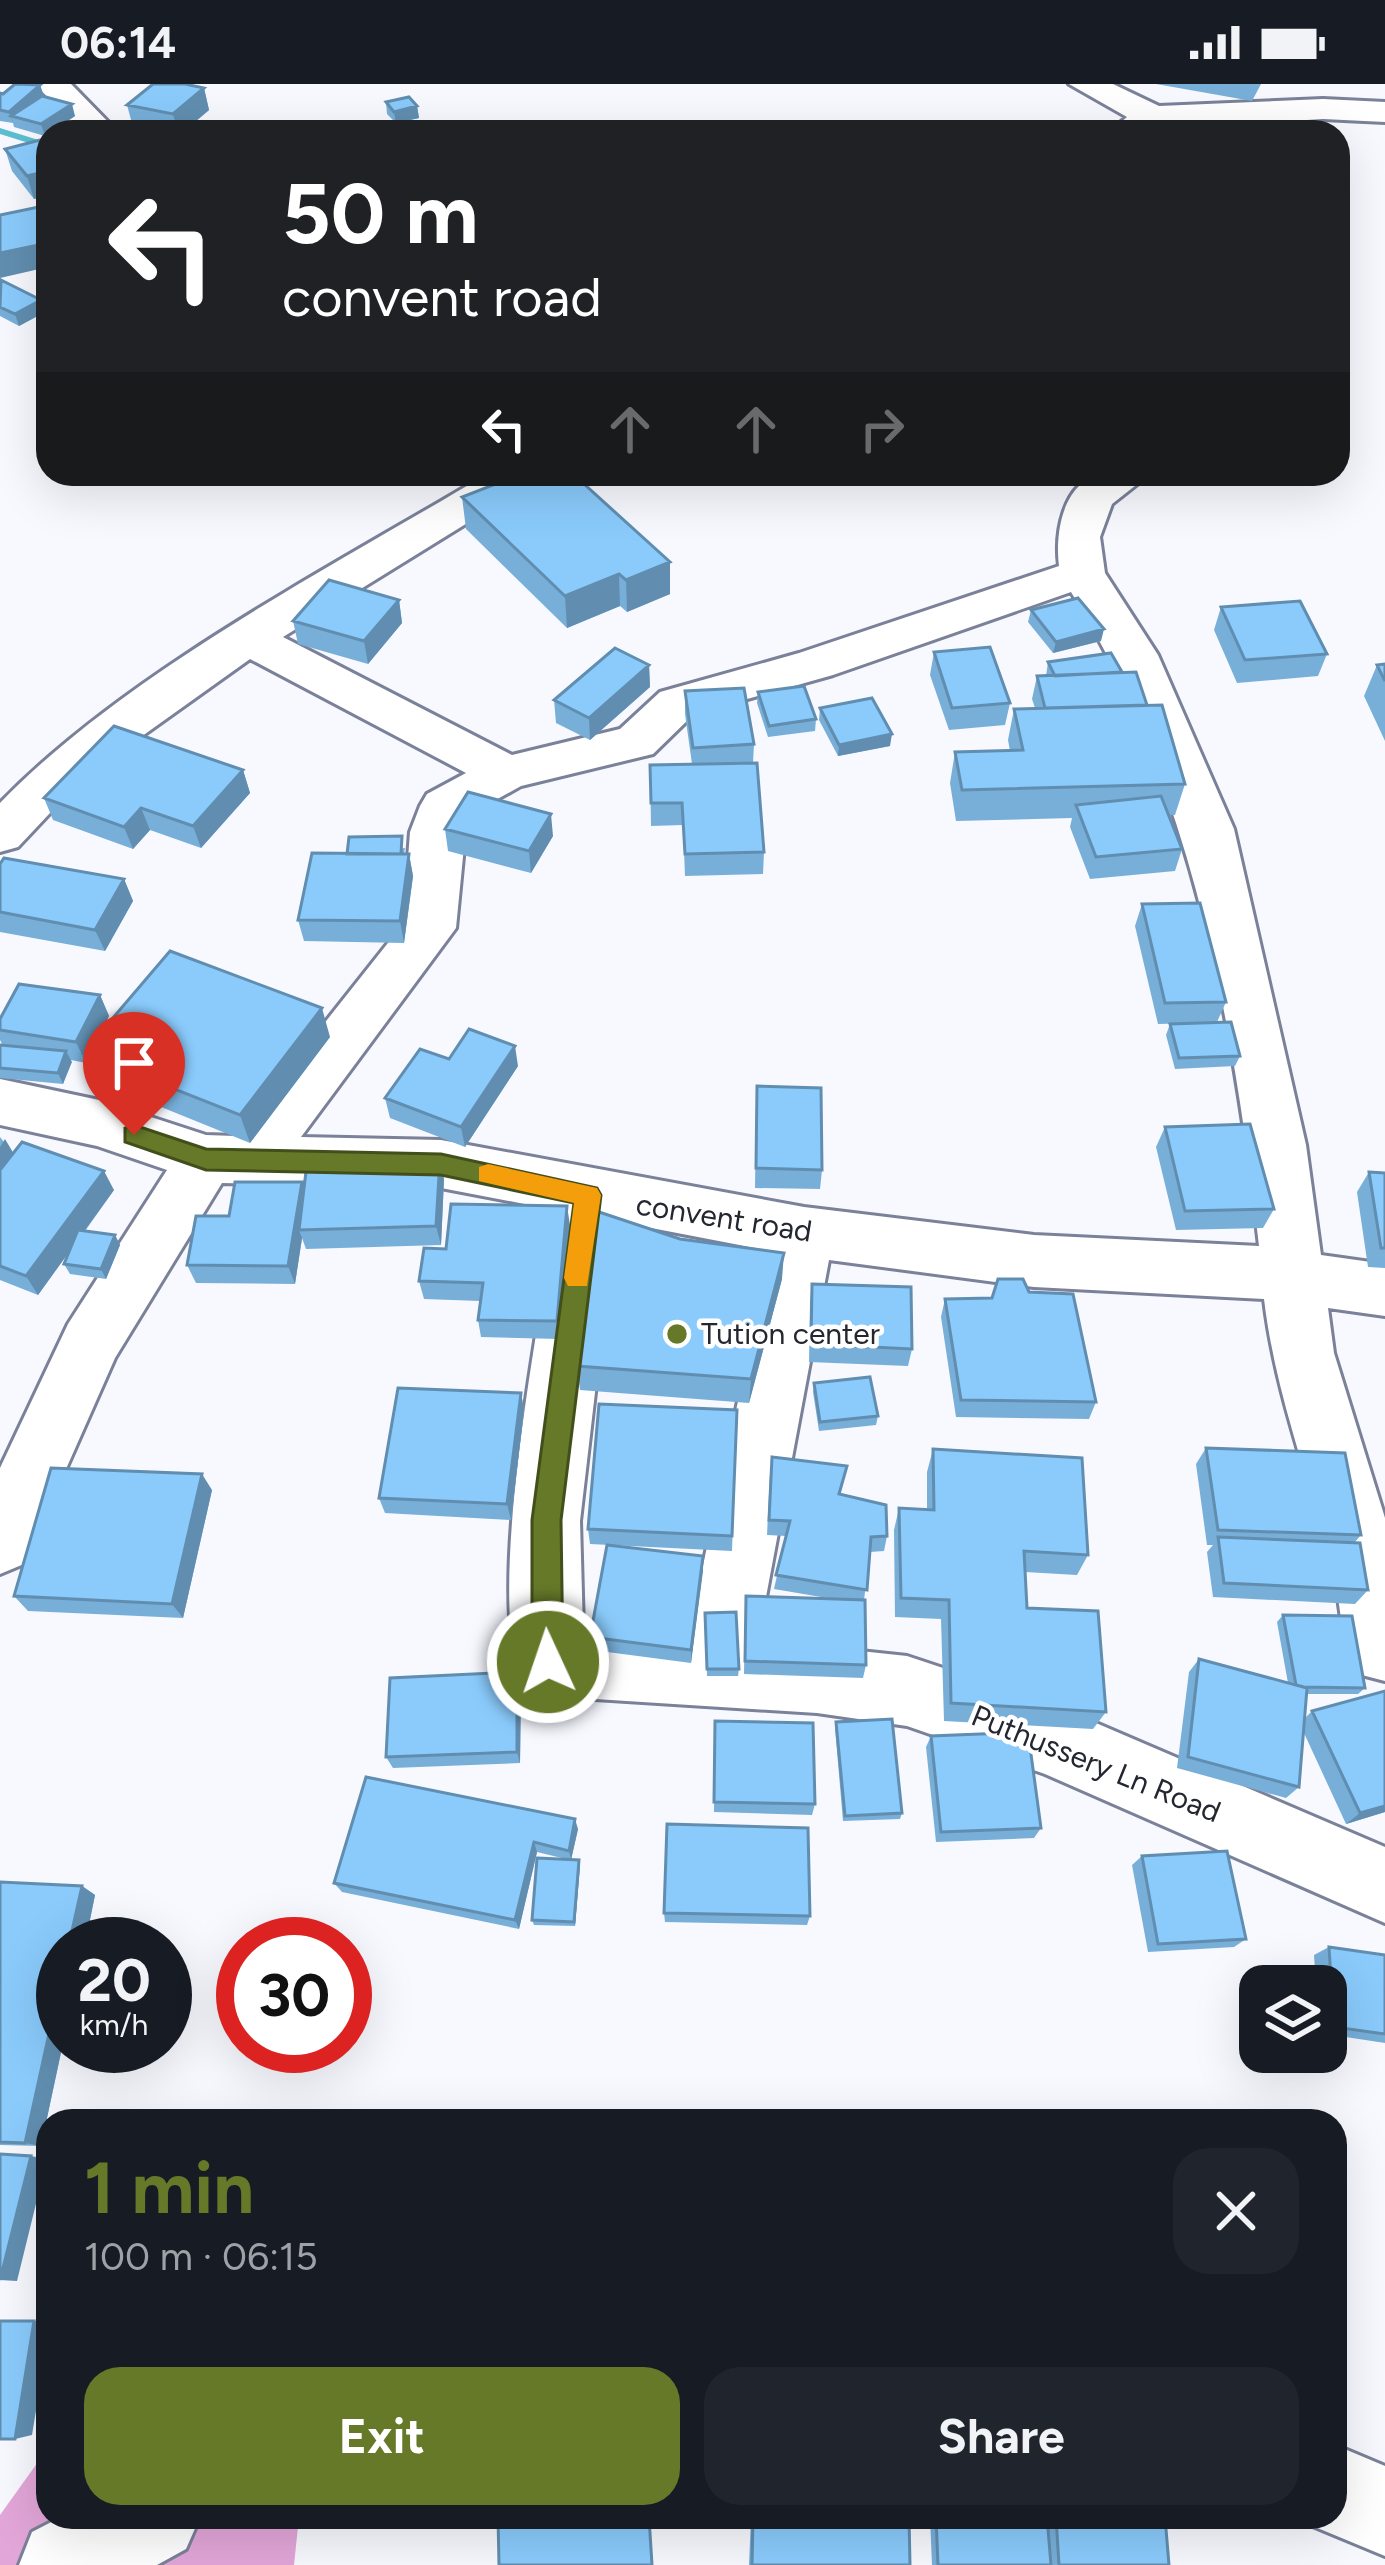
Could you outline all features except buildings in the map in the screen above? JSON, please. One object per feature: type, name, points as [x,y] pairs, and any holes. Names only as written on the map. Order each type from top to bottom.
[{"type":"street","points":[[52,84],[89,120]]},
{"type":"street","points":[[1086,84],[1135,120]]},
{"type":"street","points":[[1189,120],[1323,109],[1385,112]]},
{"type":"street","points":[[0,834],[64,767],[248,638],[497,486]]},
{"type":"street","points":[[1110,486],[1092,498],[1078,537],[1082,573],[1134,655],[1208,829],[1277,1145],[1302,1353],[1369,1578],[1379,1649]]},
{"type":"street","points":[[0,1542],[90,1343],[227,1161],[429,928],[436,832],[445,806],[506,773],[636,742],[677,703],[816,664],[1082,573]]},
{"type":"street","points":[[248,638],[506,773]]},
{"type":"street","name":"convent road","points":[[0,1102],[99,1123],[227,1161],[441,1164],[804,1232],[1034,1262],[1241,1270],[1385,1290]]},
{"type":"street","name":"Puthussery Ln Road","points":[[588,1195],[546,1520],[548,1662],[907,1691],[1054,1741],[1385,1886]]},
{"type":"street","points":[[716,1672],[804,1232]]},
{"type":"street","points":[[1347,2495],[1385,2511]]},
{"type":"street","points":[[65,2565],[132,2529]]},
{"type":"shaded area","points":[[36,2465],[36,2529],[298,2529],[294,2565],[0,2565],[0,2515]]},
{"type":"waterway","points":[[0,131],[36,142]]},
{"type":"slow traffic","points":[[488,1174],[588,1195],[578,1278]]},
{"type":"place","name":"Tution center","points":[[677,1334]]},
{"type":"route","points":[[134,1135],[206,1159],[441,1164],[588,1195],[546,1520],[548,1662]]}]
